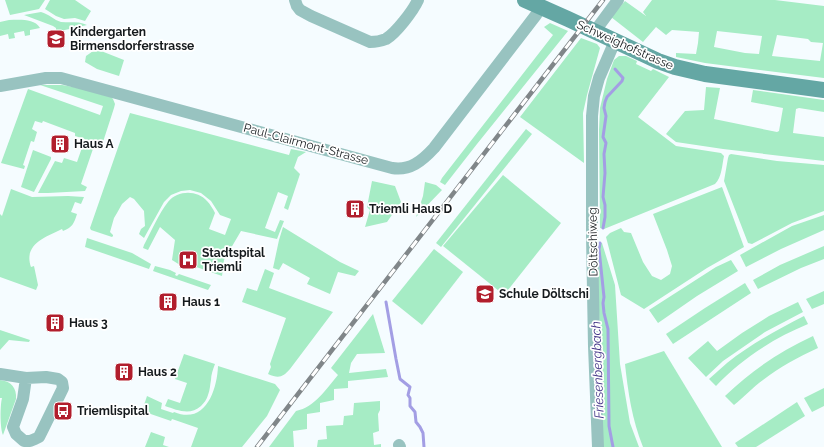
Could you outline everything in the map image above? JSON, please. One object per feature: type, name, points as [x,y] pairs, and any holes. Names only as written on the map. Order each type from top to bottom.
[{"type":"main road","name":"Schweighofstrasse","points":[[525,0],[545,5],[614,41],[675,68],[705,74],[824,90]]},
{"type":"street","points":[[295,0],[300,10],[311,16],[370,42],[375,42],[385,39],[394,32],[407,17],[418,0]]},
{"type":"street","points":[[595,31],[618,0]]},
{"type":"street","name":"Paul-Clairmont-Strasse","points":[[0,86],[53,77],[61,78],[392,168],[405,168],[415,165],[434,148],[545,5]]},
{"type":"street","name":"Döltschiweg","points":[[598,447],[592,236],[592,116],[594,96],[599,78],[614,41]]},
{"type":"street","points":[[0,374],[26,378],[58,378],[63,385],[54,407],[38,437],[30,441],[24,441],[20,438],[16,434],[13,427],[23,399],[26,378]]},
{"type":"green space","points":[[5,0],[45,0],[39,9],[10,15]]},
{"type":"green space","points":[[50,0],[75,0],[91,11],[85,21],[75,18],[64,19],[45,9]]},
{"type":"green space","points":[[652,0],[775,0],[824,6],[824,78],[705,63],[676,57],[676,53],[696,54],[699,32],[672,30],[666,35],[656,27],[643,42],[611,17],[625,1],[646,16],[643,12]],"holes":[[[717,31],[762,36],[759,54],[714,47]],[[777,35],[808,39],[811,42],[823,43],[820,61],[772,56]]]},
{"type":"green space","points":[[41,12],[61,22],[87,25],[56,32],[56,28],[53,26],[24,15]]},
{"type":"green space","points":[[9,20],[30,21],[40,28],[30,30],[30,35],[25,36],[24,31],[14,33],[15,38],[9,39],[8,34],[0,36],[0,22]]},
{"type":"green space","points":[[550,23],[568,31],[445,185],[440,182],[553,35],[544,27]]},
{"type":"green space","points":[[581,38],[597,44],[600,48],[583,113],[584,163],[520,117]]},
{"type":"green space","points":[[96,49],[124,60],[119,76],[97,69],[85,62],[86,56]]},
{"type":"green space","points":[[619,56],[626,56],[637,61],[636,64],[651,71],[653,69],[669,77],[638,117],[676,146],[721,153],[724,156],[720,174],[715,184],[604,229],[600,228],[600,108],[607,79],[614,60]]},
{"type":"green space","points":[[40,85],[62,85],[79,88],[111,97],[113,99],[115,104],[102,145],[95,143],[81,184],[87,187],[85,191],[38,193],[55,161],[62,163],[64,158],[77,162],[85,139],[75,136],[75,133],[43,121],[42,123],[35,121],[32,129],[37,132],[34,142],[31,141],[23,165],[25,166],[24,169],[1,163],[28,89],[100,115],[103,106]]},
{"type":"green space","points":[[706,87],[720,88],[714,119],[777,132],[779,131],[783,108],[751,102],[753,90],[824,100],[824,112],[799,108],[796,109],[793,133],[824,137],[824,161],[676,142],[666,134],[685,111],[704,110]]},
{"type":"green space","points":[[130,113],[289,155],[291,149],[306,152],[298,157],[294,168],[300,174],[288,210],[284,208],[288,196],[278,192],[265,228],[275,232],[280,220],[284,221],[277,239],[241,231],[224,260],[222,276],[182,262],[180,265],[172,260],[175,240],[160,227],[148,250],[143,248],[155,223],[168,202],[177,195],[188,193],[193,193],[203,197],[207,201],[215,213],[209,229],[225,235],[231,219],[220,215],[211,201],[201,193],[190,190],[181,191],[171,195],[164,202],[144,238],[139,234],[141,229],[145,226],[144,211],[134,199],[130,197],[122,204],[114,218],[110,232],[113,235],[112,237],[91,230],[90,228]]},
{"type":"green space","points":[[526,129],[532,134],[441,247],[436,243]]},
{"type":"green space","points":[[33,150],[51,157],[34,192],[21,187]]},
{"type":"green space","points":[[731,154],[777,161],[824,165],[824,211],[792,223],[752,244],[748,243],[724,181],[728,158]]},
{"type":"green space","points":[[503,175],[561,223],[504,295],[443,246]]},
{"type":"green space","points":[[372,181],[395,186],[401,202],[387,222],[365,227],[370,210],[367,207]]},
{"type":"green space","points":[[425,182],[436,185],[442,190],[416,217],[423,196]]},
{"type":"green space","points":[[722,187],[744,247],[707,268],[644,309],[621,295],[606,237],[610,233],[621,228],[624,232],[631,233],[643,262],[652,276],[661,280],[670,274],[672,266],[653,214]]},
{"type":"green space","points":[[11,189],[32,197],[84,197],[81,204],[75,202],[71,212],[77,214],[71,226],[63,231],[62,229],[43,238],[33,247],[30,252],[29,259],[31,267],[34,266],[38,285],[36,290],[0,277],[0,214],[2,216]]},
{"type":"green space","points":[[824,215],[824,230],[781,249],[746,267],[740,255],[792,226]]},
{"type":"green space","points":[[283,227],[340,262],[359,271],[355,276],[338,272],[330,294],[307,284],[310,278],[283,263],[279,270],[273,268]]},
{"type":"green space","points":[[87,238],[132,253],[151,264],[149,269],[85,247]]},
{"type":"green space","points":[[597,243],[602,243],[615,285],[620,364],[630,423],[639,447],[603,447]]},
{"type":"green space","points":[[824,246],[824,259],[801,268],[758,289],[753,280],[780,265]]},
{"type":"green space","points":[[434,249],[463,272],[422,325],[392,301]]},
{"type":"green space","points":[[731,260],[738,271],[697,296],[658,323],[649,310],[716,267]]},
{"type":"green space","points":[[155,266],[170,270],[176,273],[175,275],[177,276],[179,274],[211,285],[208,290],[153,271]]},
{"type":"green space","points":[[265,269],[274,273],[269,288],[333,312],[290,369],[285,374],[278,377],[268,374],[286,318],[242,302],[247,288],[257,291]]},
{"type":"green space","points":[[745,283],[751,293],[673,344],[666,334]]},
{"type":"green space","points":[[824,291],[824,304],[812,309],[806,299]]},
{"type":"green space","points":[[798,302],[803,312],[765,332],[723,361],[706,377],[688,358],[708,341],[717,351],[769,316]]},
{"type":"green space","points":[[373,314],[385,353],[357,354],[351,363],[349,373],[386,369],[388,377],[348,381],[348,388],[334,389],[334,400],[320,403],[320,412],[307,414],[307,429],[293,431],[294,447],[269,447],[296,411],[309,406],[314,402],[338,375],[331,368]]},
{"type":"green space","points":[[804,316],[808,324],[783,336],[747,358],[716,386],[709,379],[727,363],[755,343]]},
{"type":"green space","points":[[0,330],[30,340],[29,342],[9,340],[0,350]]},
{"type":"green space","points":[[813,336],[818,348],[776,371],[759,383],[734,405],[725,396],[766,362]]},
{"type":"green space","points":[[664,351],[722,447],[643,447],[631,406],[625,364]]},
{"type":"green space","points":[[184,354],[215,364],[206,399],[201,406],[192,411],[183,411],[165,406],[168,399],[180,403],[187,383],[175,379]]},
{"type":"green space","points":[[218,366],[275,384],[280,390],[267,416],[242,447],[191,447],[198,428],[142,411],[147,396],[162,403],[161,409],[173,413],[185,415],[194,414],[201,410],[212,395]]},
{"type":"green space","points":[[0,380],[10,384],[14,388],[16,395],[16,399],[3,435],[1,422],[2,398],[0,398]]},
{"type":"green space","points":[[824,388],[824,406],[812,412],[804,398]]},
{"type":"green space","points":[[380,401],[380,410],[378,414],[379,431],[373,433],[374,445],[381,444],[381,447],[317,447],[318,440],[327,439],[326,426],[343,425],[344,416],[353,415],[354,403]]},
{"type":"green space","points":[[797,402],[805,416],[756,447],[738,447],[735,443]]},
{"type":"green space","points":[[151,432],[165,437],[163,445],[169,447],[145,447]]},
{"type":"waterway","name":"Friesenbergbach","points":[[603,228],[605,217],[603,197],[605,173],[604,154],[606,143],[603,137],[606,116],[604,108],[607,97],[623,78],[615,69]]},
{"type":"waterway","name":"Friesenbergbach","points":[[600,243],[599,249],[604,297],[603,303],[608,329],[609,426],[613,447]]},
{"type":"waterway","points":[[386,302],[400,379],[410,387],[408,395],[410,398],[410,406],[415,412],[416,422],[423,433],[424,447]]},
{"type":"railway","points":[[257,447],[603,0]]},
{"type":"place","name":"Kindergarten Birmensdorferstrasse","points":[[56,39]]},
{"type":"place","name":"Haus A","points":[[60,144]]},
{"type":"place","name":"Triemli Haus D","points":[[355,209]]},
{"type":"place","name":"Stadtspital Triemli","points":[[188,260]]},
{"type":"place","name":"Schule Döltschi","points":[[485,294]]},
{"type":"place","name":"Haus 1","points":[[168,302]]},
{"type":"place","name":"Haus 3","points":[[55,323]]},
{"type":"place","name":"Haus 2","points":[[124,372]]},
{"type":"place","name":"Triemlispital","points":[[63,411]]}]
